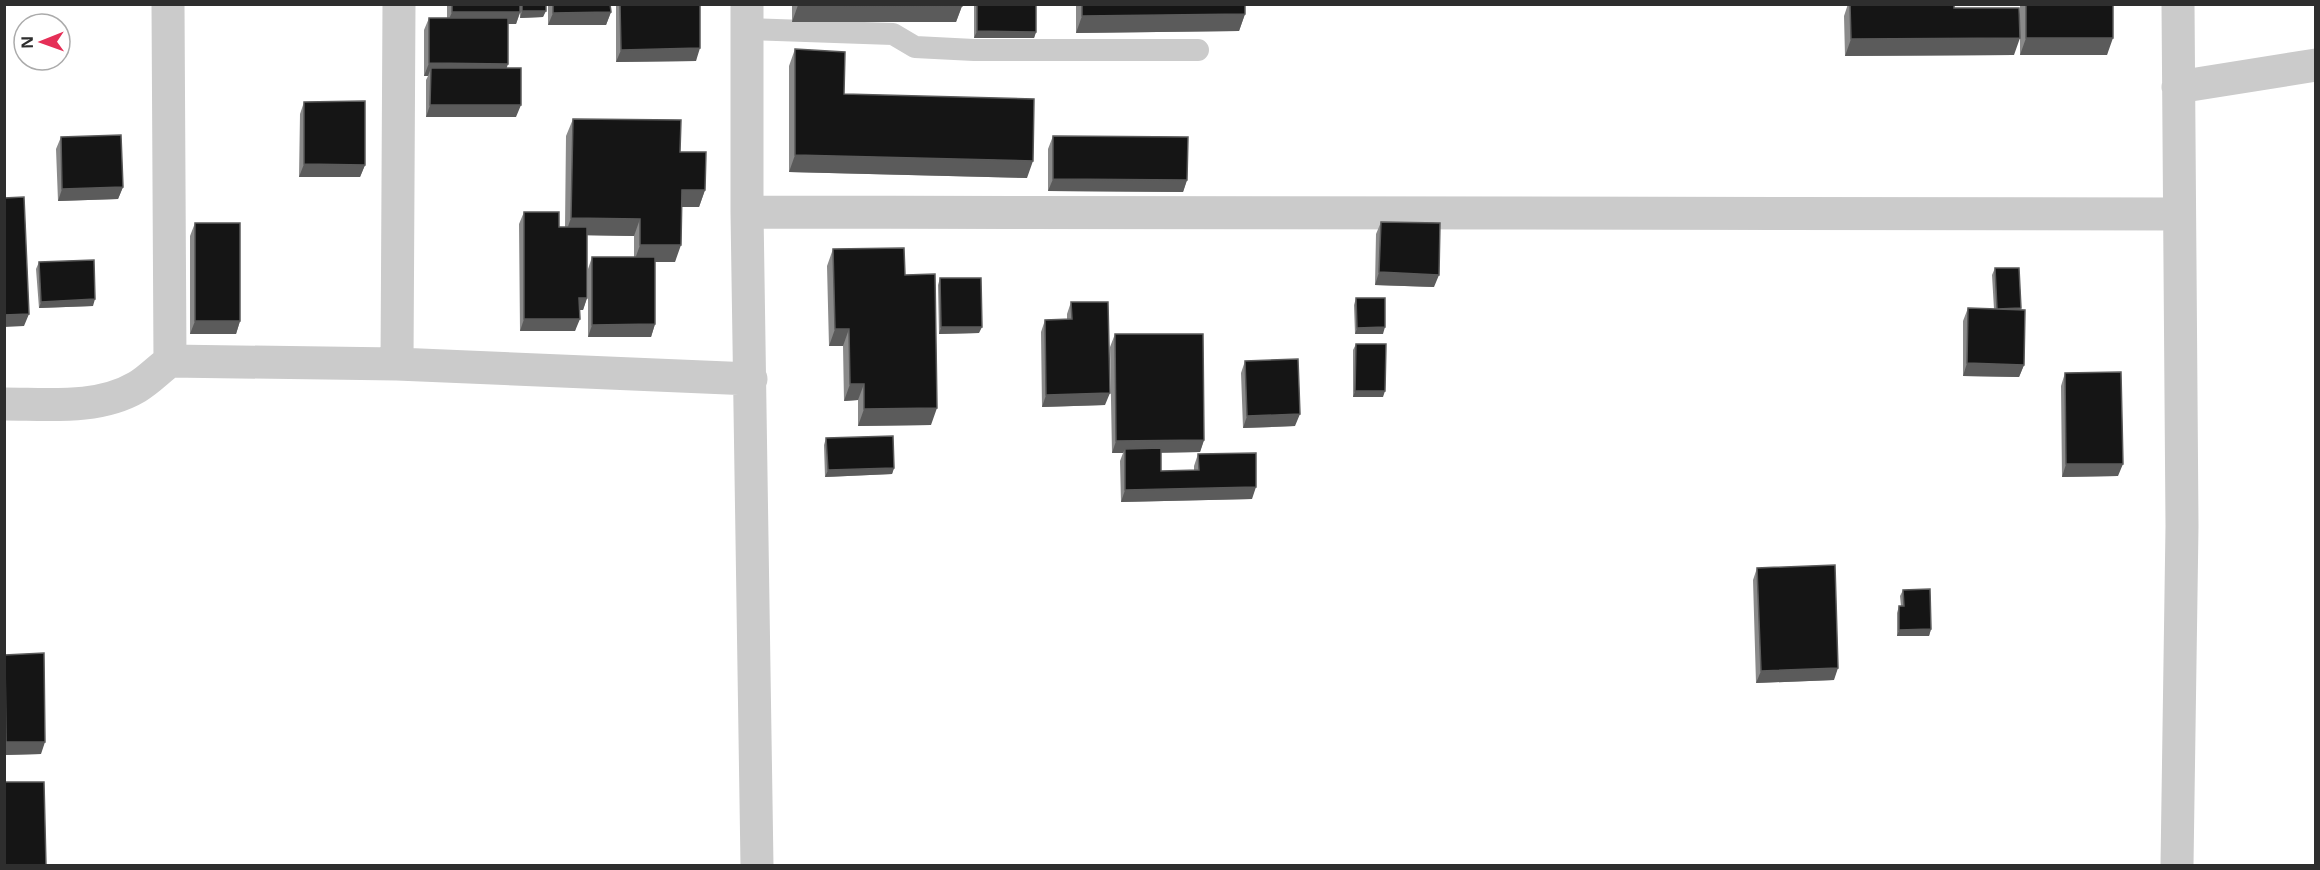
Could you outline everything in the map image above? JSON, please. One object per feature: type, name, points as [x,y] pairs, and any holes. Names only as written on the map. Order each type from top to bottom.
[{"type":"street","points":[[168,4],[170,361]]},
{"type":"street","points":[[397,364],[399,4]]},
{"type":"street","points":[[2177,866],[2182,526],[2178,4]]},
{"type":"street","points":[[748,17],[747,212],[756,866]]},
{"type":"street","points":[[2178,87],[2316,65]]},
{"type":"street","points":[[747,212],[2178,214]]},
{"type":"street","points":[[4,404],[87,403],[117,397],[139,386],[170,361],[397,364],[751,379]]},
{"type":"lane","points":[[748,17],[796,29],[893,34],[915,47],[974,50],[1198,50]]},
{"type":"building","points":[[452,4],[520,4],[520,12],[452,12]]},
{"type":"building","points":[[522,4],[546,4],[546,11],[522,11]]},
{"type":"building","points":[[553,4],[610,4],[611,12],[553,13]]},
{"type":"building","points":[[620,4],[700,4],[700,48],[621,50]]},
{"type":"building","points":[[962,4],[962,6],[798,5]]},
{"type":"building","points":[[977,4],[1036,4],[1036,32],[977,31]]},
{"type":"building","points":[[1082,4],[1245,4],[1245,14],[1082,16]]},
{"type":"building","points":[[1850,4],[1954,4],[1954,8],[2019,8],[2020,38],[1851,39]]},
{"type":"building","points":[[2026,4],[2113,4],[2113,38],[2026,38]]},
{"type":"building","points":[[429,18],[508,18],[508,64],[429,63]]},
{"type":"building","points":[[795,49],[845,52],[844,94],[1034,99],[1033,161],[795,155]]},
{"type":"building","points":[[431,68],[521,68],[521,105],[430,105]]},
{"type":"building","points":[[365,101],[365,165],[304,164],[304,102]]},
{"type":"building","points":[[573,119],[681,120],[680,152],[706,152],[705,190],[682,190],[681,245],[640,245],[640,219],[571,218]]},
{"type":"building","points":[[121,135],[123,187],[62,189],[61,137]]},
{"type":"building","points":[[1053,136],[1188,137],[1187,180],[1053,179]]},
{"type":"building","points":[[24,197],[29,314],[4,315],[4,198]]},
{"type":"building","points":[[524,212],[559,212],[559,227],[587,227],[587,298],[579,298],[580,319],[524,319]]},
{"type":"building","points":[[1381,222],[1440,223],[1439,275],[1379,272]]},
{"type":"building","points":[[195,223],[240,223],[240,321],[195,321]]},
{"type":"building","points":[[904,248],[905,275],[935,274],[937,408],[864,409],[864,384],[850,384],[849,329],[835,329],[833,249]]},
{"type":"building","points":[[592,257],[655,257],[655,324],[592,325]]},
{"type":"building","points":[[94,260],[95,299],[41,302],[39,262]]},
{"type":"building","points":[[1995,268],[2019,268],[2021,308],[1997,309]]},
{"type":"building","points":[[940,278],[981,278],[982,327],[941,327]]},
{"type":"building","points":[[1356,298],[1385,298],[1385,327],[1357,328]]},
{"type":"building","points":[[1071,302],[1108,302],[1110,393],[1046,395],[1045,320],[1072,319]]},
{"type":"building","points":[[1968,308],[2025,310],[2024,365],[1967,363]]},
{"type":"building","points":[[1115,334],[1203,334],[1204,440],[1116,441]]},
{"type":"building","points":[[1356,344],[1386,344],[1385,391],[1355,391]]},
{"type":"building","points":[[1298,359],[1300,414],[1247,416],[1245,361]]},
{"type":"building","points":[[2121,372],[2123,464],[2066,464],[2065,373]]},
{"type":"building","points":[[893,436],[894,468],[828,470],[826,438]]},
{"type":"building","points":[[1161,448],[1161,471],[1199,470],[1198,454],[1256,453],[1256,487],[1125,490],[1125,449]]},
{"type":"building","points":[[1835,565],[1838,668],[1761,671],[1757,568]]},
{"type":"building","points":[[1930,589],[1931,629],[1899,630],[1899,606],[1904,606],[1903,590]]},
{"type":"building","points":[[44,653],[45,742],[6,742],[5,655]]},
{"type":"building","points":[[4,782],[44,782],[46,866],[4,865]]}]
